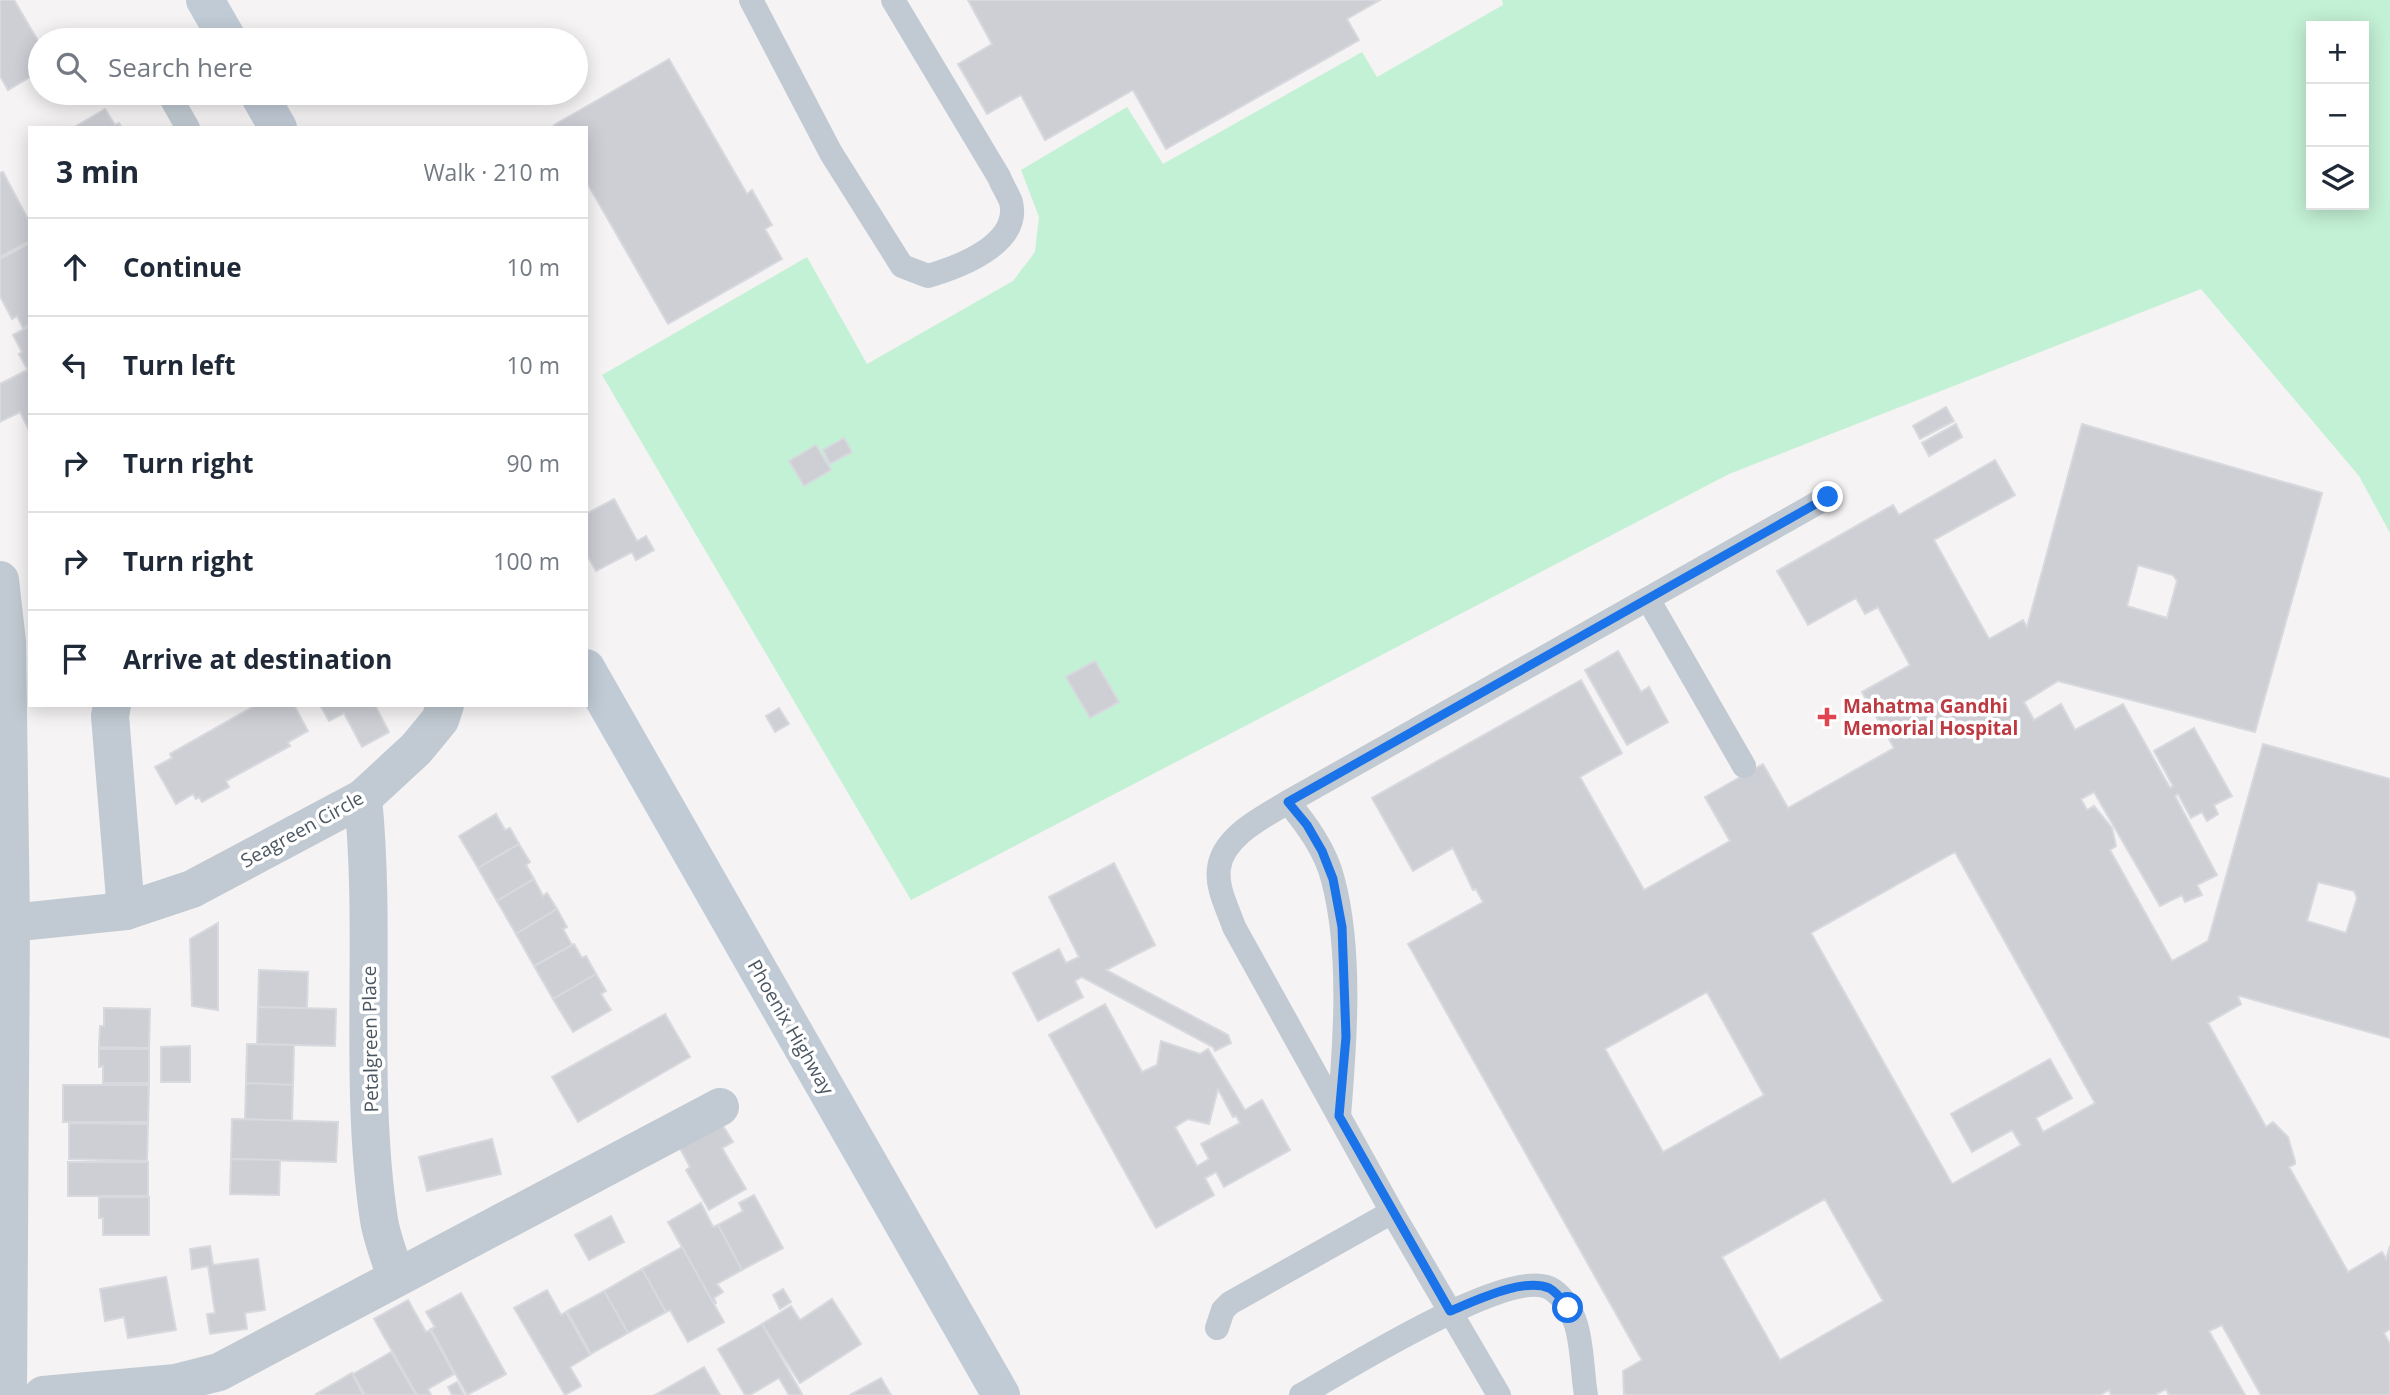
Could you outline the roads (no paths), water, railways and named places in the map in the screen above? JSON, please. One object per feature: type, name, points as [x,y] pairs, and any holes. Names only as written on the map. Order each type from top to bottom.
[{"type":"main road","points":[[205,0],[221,28]]},
{"type":"main road","points":[[265,105],[277,126]]},
{"type":"main road","name":"Phoenix Highway","points":[[588,671],[1000,1392]]},
{"type":"street","points":[[1,594],[7,642],[8,1395]]},
{"type":"street","points":[[112,707],[110,716],[126,911]]},
{"type":"street","name":"Seagreen Circle","points":[[6,924],[126,911],[192,889],[363,798],[416,749],[440,720],[444,707]]},
{"type":"street","name":"Petalgreen Place","points":[[363,798],[368,849],[369,1076],[373,1158],[380,1223],[396,1277]]},
{"type":"street","points":[[43,1395],[176,1383],[219,1372],[720,1107]]},
{"type":"lane","points":[[751,0],[831,153],[902,266],[928,276],[972,260],[994,244],[1009,227],[1011,203],[999,177],[893,0]]},
{"type":"lane","points":[[175,105],[187,126]]},
{"type":"lane","points":[[1499,1395],[1392,1212],[1234,927],[1222,896],[1219,869],[1226,849],[1245,830],[1288,802],[1828,497]]},
{"type":"lane","points":[[1648,599],[1744,766]]},
{"type":"lane","points":[[1288,802],[1307,825],[1322,851],[1333,879],[1342,927],[1346,1037],[1339,1116]]},
{"type":"lane","points":[[1217,1328],[1223,1310],[1230,1303],[1392,1212]]},
{"type":"lane","points":[[1301,1395],[1450,1311],[1511,1288],[1538,1285],[1553,1290],[1568,1308],[1578,1331],[1586,1395]]},
{"type":"place","name":"Mahatma Gandhi Memorial Hospital","points":[[1827,717]]}]
